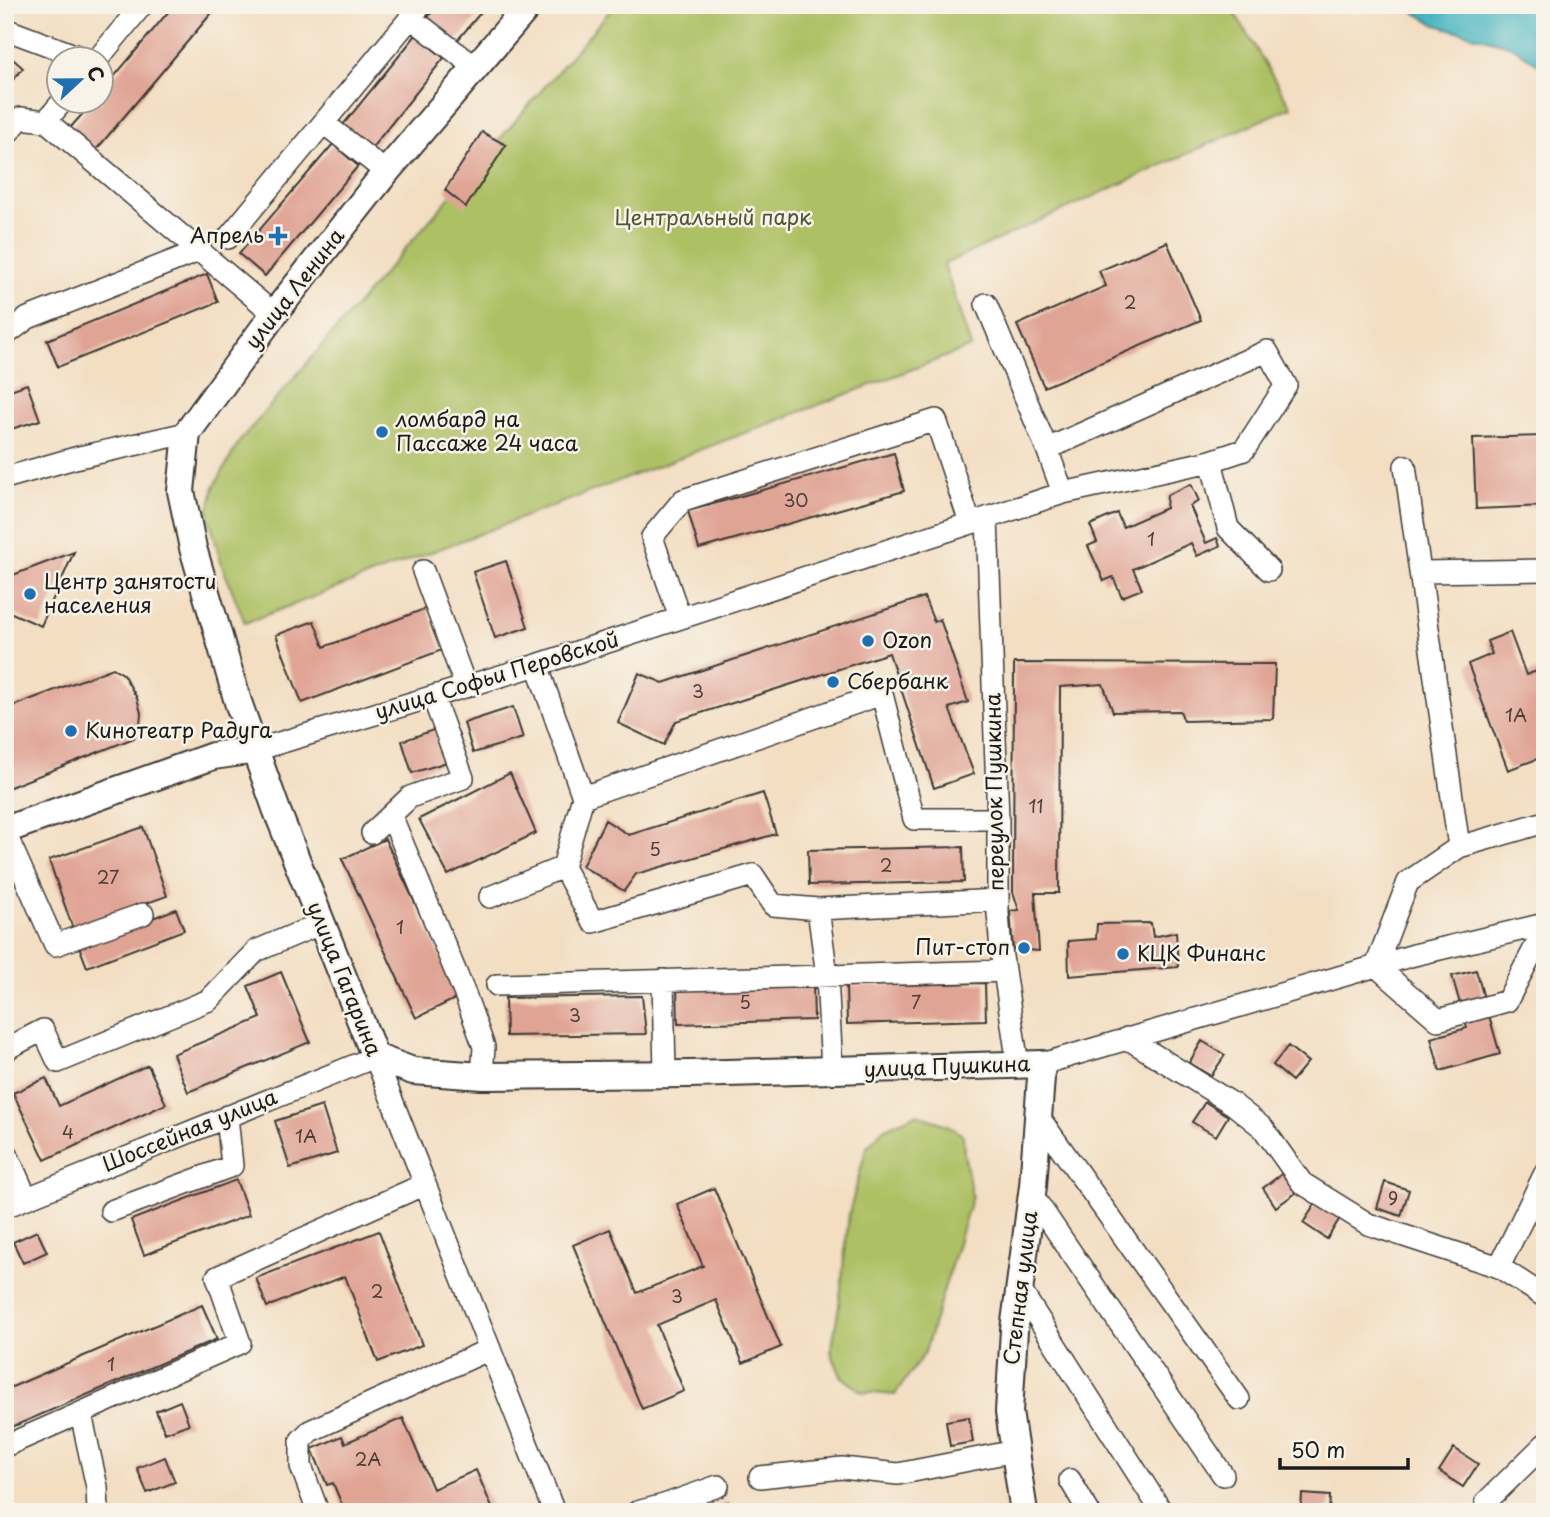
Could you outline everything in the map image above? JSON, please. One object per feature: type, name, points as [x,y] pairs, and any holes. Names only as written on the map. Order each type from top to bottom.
[{"type":"main road","name":"улица Ленина","points":[[187,433],[274,314],[386,172],[529,5]]},
{"type":"main road","name":"улица Гагарина","points":[[187,433],[181,491],[193,548],[239,702],[277,811],[375,1057]]},
{"type":"main road","name":"улица Софьи Перовской","points":[[5,831],[213,756],[256,750]]},
{"type":"main road","name":"улица Пушкина","points":[[375,1057],[413,1071],[482,1076],[1030,1065]]},
{"type":"main road","name":"Степная улица","points":[[1024,1512],[1009,1412],[1014,1329],[1032,1195],[1038,1116],[1030,1065]]},
{"type":"street","points":[[108,46],[142,5]]},
{"type":"street","points":[[228,239],[416,11],[475,67]]},
{"type":"street","points":[[5,29],[51,46]]},
{"type":"street","points":[[46,121],[50,116]]},
{"type":"street","points":[[5,136],[21,118],[46,121],[274,314]]},
{"type":"street","points":[[325,124],[386,172]]},
{"type":"street","points":[[5,335],[28,318],[201,250]]},
{"type":"street","points":[[986,304],[1063,493]]},
{"type":"street","name":"улица Софьи Перовской","points":[[256,750],[537,665],[1063,493],[1211,461],[1244,450],[1286,385],[1268,351],[1047,449]]},
{"type":"street","name":"переулок Пушкина","points":[[680,618],[652,537],[683,500],[936,420],[979,521],[998,819],[998,900],[1004,971],[1030,1065]]},
{"type":"street","points":[[5,478],[75,458],[187,433]]},
{"type":"street","points":[[1211,461],[1228,528],[1269,570]]},
{"type":"street","points":[[1405,466],[1459,847]]},
{"type":"street","points":[[1420,572],[1545,570]]},
{"type":"street","points":[[423,571],[466,687]]},
{"type":"street","points":[[537,665],[583,797],[563,867],[593,922],[753,875],[774,905],[818,909],[998,900]]},
{"type":"street","points":[[583,797],[882,694],[914,819],[998,819]]},
{"type":"street","points":[[372,833],[410,797],[463,778],[433,697]]},
{"type":"street","points":[[391,815],[484,1047],[482,1076]]},
{"type":"street","points":[[1545,822],[1459,847],[1408,882],[1376,966],[1438,1020],[1507,1001],[1545,926]]},
{"type":"street","points":[[5,831],[55,945],[144,914]]},
{"type":"street","points":[[490,897],[563,867]]},
{"type":"street","points":[[818,909],[827,976],[832,1070]]},
{"type":"street","points":[[5,1052],[43,1030],[58,1062],[71,1057],[209,1000],[256,951],[322,923]]},
{"type":"street","name":"улица Пушкина","points":[[1030,1065],[1376,966],[1545,926]]},
{"type":"street","points":[[498,985],[1004,971]]},
{"type":"street","points":[[663,980],[665,1074]]},
{"type":"street","points":[[1127,1038],[1233,1104],[1263,1129],[1302,1183],[1368,1224],[1499,1267],[1545,1297]]},
{"type":"street","name":"Шоссейная улица","points":[[5,1207],[375,1057]]},
{"type":"street","name":"улица Гагарина","points":[[375,1057],[554,1512]]},
{"type":"street","points":[[111,1210],[232,1166],[227,1116]]},
{"type":"street","points":[[1038,1116],[1239,1399]]},
{"type":"street","points":[[5,1150],[26,1197]]},
{"type":"street","points":[[1499,1267],[1545,1173]]},
{"type":"street","points":[[5,1446],[240,1343],[217,1277],[425,1184]]},
{"type":"street","points":[[1032,1195],[1223,1475]]},
{"type":"street","points":[[1019,1288],[1162,1512]]},
{"type":"street","points":[[318,1512],[301,1466],[301,1440],[310,1431],[490,1349]]},
{"type":"street","points":[[81,1413],[97,1487],[98,1512]]},
{"type":"street","points":[[1486,1502],[1545,1444]]},
{"type":"street","points":[[760,1477],[842,1468],[898,1474],[1015,1451]]},
{"type":"street","points":[[1069,1480],[1089,1512]]},
{"type":"street","points":[[637,1512],[718,1486]]},
{"type":"green space","name":"Центральный парк","points":[[615,5],[1230,5],[1291,107],[944,264],[971,347],[245,623],[222,565],[208,513],[214,487],[239,442]]},
{"type":"green space","points":[[916,1114],[947,1125],[963,1135],[972,1196],[925,1352],[895,1395],[862,1392],[841,1376],[831,1352],[849,1214],[866,1149],[883,1129]]},
{"type":"water","points":[[1403,5],[1545,5],[1545,69],[1512,46],[1436,25]]},
{"type":"building","points":[[174,5],[211,5],[215,9],[96,150],[70,128],[81,116],[116,116],[116,74]]},
{"type":"building","points":[[438,5],[487,5],[456,42],[428,17]]},
{"type":"building","points":[[416,35],[444,58],[371,149],[342,126]]},
{"type":"building","points":[[5,52],[23,68],[5,89]]},
{"type":"building","points":[[482,132],[506,145],[466,207],[445,190]]},
{"type":"building","points":[[333,144],[358,166],[265,276],[239,254]]},
{"type":"building","points":[[1167,242],[1201,320],[1044,387],[1017,325],[1106,286],[1099,271]]},
{"type":"building","points":[[207,274],[218,302],[58,367],[47,340]]},
{"type":"building","points":[[27,384],[40,420],[5,431],[5,392]]},
{"type":"building","points":[[1545,436],[1545,506],[1476,509],[1473,438]]},
{"type":"building","points":[[894,453],[904,491],[699,549],[688,511]]},
{"type":"building","points":[[1191,484],[1199,501],[1190,506],[1206,543],[1217,538],[1220,546],[1197,556],[1191,543],[1133,569],[1142,589],[1122,597],[1113,577],[1104,581],[1088,546],[1097,542],[1090,525],[1117,513],[1123,527],[1166,508],[1167,495]]},
{"type":"building","name":"Центр занятости населения","points":[[74,552],[41,626],[5,610],[5,578]]},
{"type":"building","points":[[506,561],[528,627],[495,638],[473,572]]},
{"type":"building","points":[[924,597],[934,622],[940,619],[968,702],[949,708],[974,774],[934,788],[889,653],[676,721],[664,745],[618,723],[639,673],[663,683]]},
{"type":"building","points":[[427,608],[442,650],[302,703],[276,635],[314,621],[324,647]]},
{"type":"building","points":[[1510,632],[1526,675],[1545,668],[1545,756],[1508,770],[1468,664],[1492,654],[1487,641]]},
{"type":"building","points":[[1014,663],[1275,664],[1273,719],[1184,721],[1180,711],[1113,712],[1103,684],[1060,687],[1059,893],[1035,893],[1039,951],[1013,949],[1010,911],[1019,910],[1013,892]]},
{"type":"building","name":"Кинотеатр Радуга","points":[[113,668],[123,674],[137,698],[141,713],[140,725],[134,738],[5,789],[5,709]]},
{"type":"building","points":[[513,707],[523,738],[473,753],[464,723]]},
{"type":"building","points":[[436,729],[447,762],[412,773],[402,741]]},
{"type":"building","points":[[510,773],[536,833],[448,875],[419,819]]},
{"type":"building","points":[[763,793],[776,834],[636,874],[624,891],[582,866],[605,820],[629,835]]},
{"type":"building","points":[[143,827],[167,896],[73,929],[49,860]]},
{"type":"building","points":[[385,839],[459,997],[416,1018],[342,859]]},
{"type":"building","points":[[963,847],[964,882],[809,885],[808,850]]},
{"type":"building","points":[[176,909],[184,930],[87,967],[79,946]]},
{"type":"building","name":"КЦК Финанс","points":[[1151,923],[1153,937],[1176,932],[1178,967],[1069,976],[1068,941],[1096,939],[1097,924]]},
{"type":"building","points":[[1476,970],[1500,1054],[1440,1071],[1431,1038],[1467,1028],[1452,976]]},
{"type":"building","points":[[281,972],[310,1042],[188,1092],[173,1054],[261,1018],[248,986]]},
{"type":"building","points":[[813,983],[814,1020],[678,1024],[677,987]]},
{"type":"building","points":[[985,983],[986,1020],[847,1024],[846,986]]},
{"type":"building","points":[[642,996],[646,1034],[506,1036],[505,998]]},
{"type":"building","points":[[1202,1041],[1225,1055],[1211,1076],[1189,1063]]},
{"type":"building","points":[[1288,1046],[1308,1062],[1292,1081],[1273,1065]]},
{"type":"building","points":[[148,1065],[166,1104],[45,1160],[13,1093],[46,1078],[59,1106]]},
{"type":"building","points":[[1205,1102],[1228,1116],[1216,1136],[1192,1122]]},
{"type":"building","points":[[322,1106],[337,1153],[290,1168],[275,1121]]},
{"type":"building","points":[[1283,1173],[1297,1192],[1276,1207],[1263,1188]]},
{"type":"building","points":[[236,1180],[249,1215],[144,1255],[131,1220]]},
{"type":"building","points":[[1385,1182],[1409,1190],[1401,1216],[1377,1208]]},
{"type":"building","points":[[714,1188],[781,1347],[743,1363],[716,1300],[657,1325],[684,1391],[642,1409],[573,1245],[610,1229],[637,1293],[703,1266],[677,1204]]},
{"type":"building","points":[[1316,1203],[1340,1218],[1327,1239],[1303,1223]]},
{"type":"building","points":[[37,1231],[47,1252],[23,1263],[13,1242]]},
{"type":"building","points":[[379,1231],[422,1345],[378,1362],[345,1276],[267,1307],[256,1278]]},
{"type":"building","points":[[202,1305],[217,1339],[5,1430],[5,1390]]},
{"type":"building","points":[[180,1401],[189,1424],[165,1433],[156,1411]]},
{"type":"building","points":[[969,1417],[973,1442],[950,1446],[946,1421]]},
{"type":"building","points":[[403,1418],[433,1489],[476,1470],[494,1512],[345,1512],[333,1483],[327,1485],[312,1449],[342,1436],[345,1443]]},
{"type":"building","points":[[1454,1448],[1478,1464],[1463,1487],[1439,1471]]},
{"type":"building","points":[[165,1457],[175,1482],[147,1493],[137,1468]]},
{"type":"building","points":[[1302,1494],[1330,1496],[1329,1512],[1301,1512]]},
{"type":"building","points":[[728,1502],[732,1512],[705,1512]]},
{"type":"place","name":"Апрель","points":[[278,236]]},
{"type":"place","name":"ломбард на Пассаже 24 часа","points":[[382,432]]},
{"type":"place","name":"Центр занятости населения","points":[[30,594]]},
{"type":"place","name":"Ozon","points":[[868,641]]},
{"type":"place","name":"Сбербанк","points":[[833,682]]},
{"type":"place","name":"Кинотеатр Радуга","points":[[71,731]]},
{"type":"place","name":"Пит-стоп","points":[[1024,948]]},
{"type":"place","name":"КЦК Финанс","points":[[1123,954]]}]
